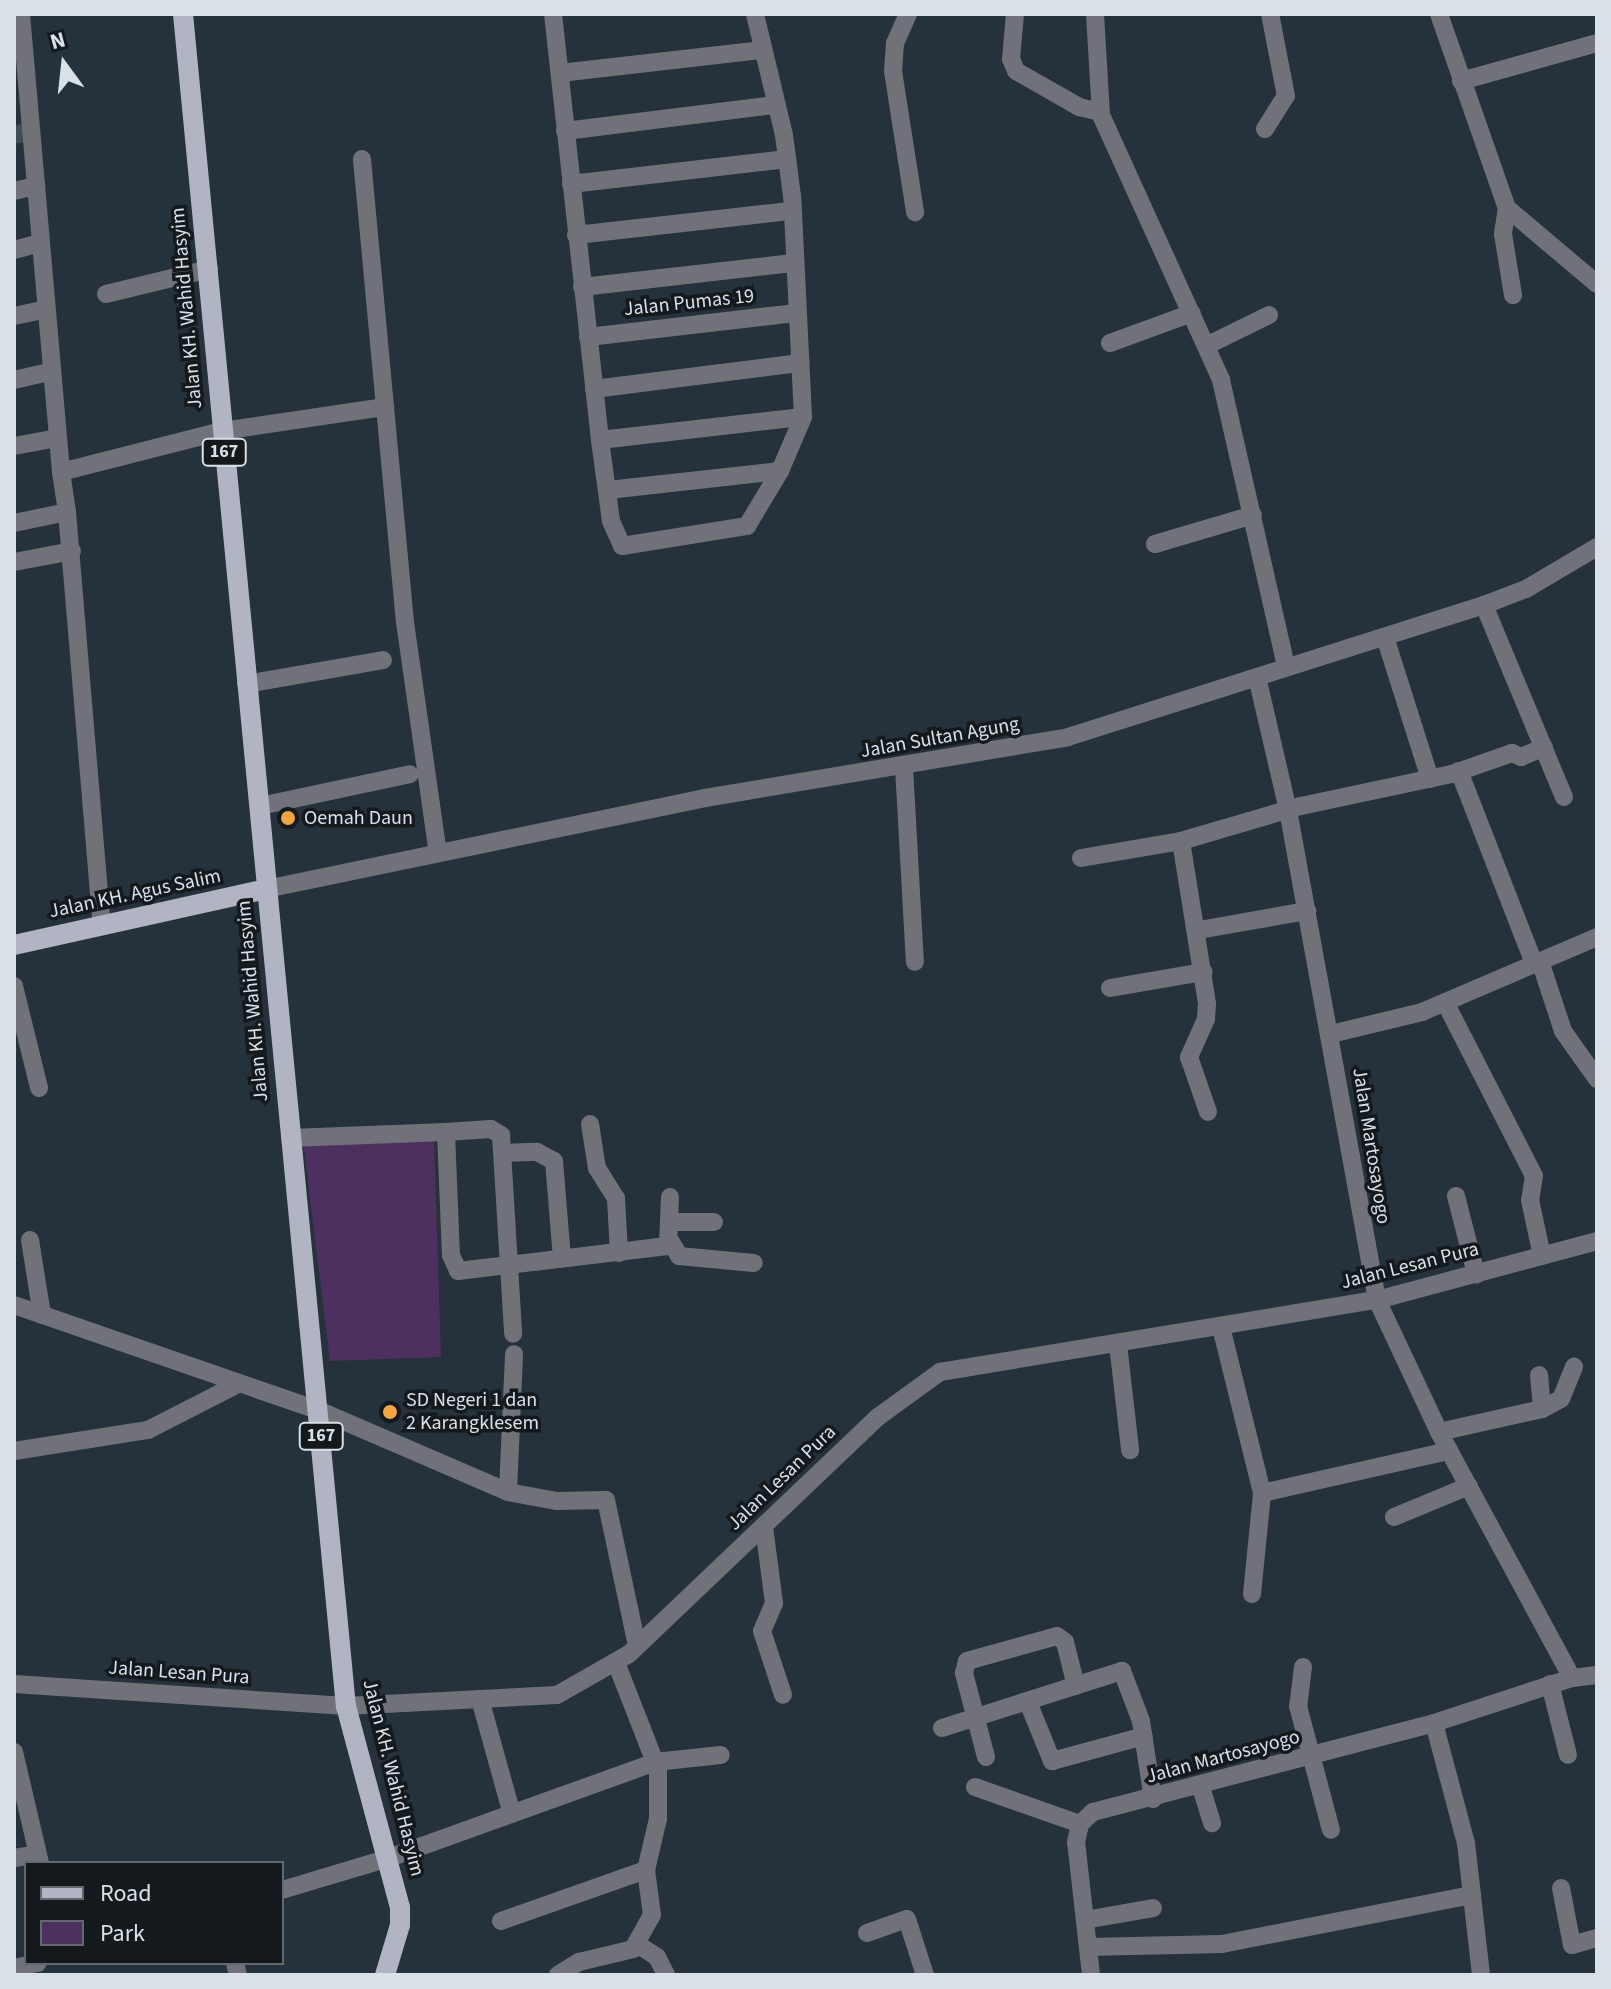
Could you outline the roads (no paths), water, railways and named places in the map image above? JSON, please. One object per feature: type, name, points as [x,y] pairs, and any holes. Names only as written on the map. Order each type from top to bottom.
[{"type":"main road","name":"Jalan KH. Wahid Hasyim","points":[[183,14],[346,1706],[389,1858],[400,1925],[385,1975]]},
{"type":"main road","name":"Jalan KH. Agus Salim","points":[[14,945],[266,889]]},
{"type":"street","points":[[21,14],[20,84],[36,186],[57,438],[72,551],[102,925]]},
{"type":"street","points":[[554,14],[600,440],[615,539],[629,546],[747,526],[780,471],[803,417],[787,159],[755,14]]},
{"type":"street","points":[[908,14],[895,43],[893,71],[915,212]]},
{"type":"street","points":[[1015,14],[1011,59],[1016,71],[1079,107],[1100,112]]},
{"type":"street","points":[[1095,14],[1100,112],[1208,345],[1253,515],[1286,667]]},
{"type":"street","points":[[1265,129],[1286,96],[1270,14]]},
{"type":"street","points":[[1439,14],[1507,208],[1503,234],[1513,295]]},
{"type":"street","points":[[1461,81],[1597,43]]},
{"type":"street","points":[[560,73],[761,50]]},
{"type":"street","points":[[565,131],[775,105]]},
{"type":"street","points":[[362,159],[405,622],[438,853]]},
{"type":"street","points":[[571,184],[787,159]]},
{"type":"street","points":[[14,191],[36,186]]},
{"type":"street","points":[[1507,208],[1593,273]]},
{"type":"street","points":[[576,235],[791,211]]},
{"type":"street","points":[[14,250],[41,243]]},
{"type":"street","points":[[582,287],[793,263]]},
{"type":"street","points":[[106,294],[209,269]]},
{"type":"street","points":[[14,316],[46,309]]},
{"type":"street","name":"Jalan Pumas 19","points":[[588,337],[795,313]]},
{"type":"street","points":[[1110,343],[1192,313]]},
{"type":"street","points":[[1208,345],[1269,315]]},
{"type":"street","points":[[594,389],[800,363]]},
{"type":"street","points":[[14,380],[52,371]]},
{"type":"street","points":[[61,472],[222,431],[385,407]]},
{"type":"street","points":[[600,440],[803,417]]},
{"type":"street","points":[[14,446],[57,438]]},
{"type":"street","points":[[608,490],[780,471]]},
{"type":"street","points":[[14,523],[67,512]]},
{"type":"street","points":[[1155,544],[1253,515]]},
{"type":"street","name":"Jalan Sultan Agung","points":[[266,889],[705,798],[904,767],[1068,737],[1484,605],[1538,583],[1597,547]]},
{"type":"street","points":[[14,562],[72,551]]},
{"type":"street","points":[[1484,605],[1564,797]]},
{"type":"street","points":[[1385,637],[1430,779]]},
{"type":"street","points":[[246,684],[383,660]]},
{"type":"street","name":"Jalan Martosayogo","points":[[1257,677],[1288,810],[1377,1300],[1439,1432],[1572,1678]]},
{"type":"street","points":[[1081,858],[1181,841],[1288,810],[1430,779],[1512,753],[1521,757],[1544,747]]},
{"type":"street","points":[[904,767],[915,962]]},
{"type":"street","points":[[1459,771],[1563,1031],[1597,1079]]},
{"type":"street","points":[[260,806],[410,774]]},
{"type":"street","points":[[1181,841],[1199,930],[1206,1019],[1189,1057],[1208,1112]]},
{"type":"street","points":[[1199,930],[1307,911]]},
{"type":"street","points":[[1331,1034],[1445,1002],[1597,937]]},
{"type":"street","points":[[1110,988],[1204,972]]},
{"type":"street","points":[[14,986],[39,1088]]},
{"type":"street","points":[[1445,1002],[1534,1176],[1530,1200],[1542,1256]]},
{"type":"street","points":[[590,1124],[597,1168],[616,1198],[619,1253]]},
{"type":"street","points":[[290,1138],[496,1131],[504,1153],[505,1265],[513,1334]]},
{"type":"street","points":[[446,1132],[453,1267],[463,1271],[619,1253],[671,1242]]},
{"type":"street","points":[[504,1153],[537,1152],[554,1161],[562,1258]]},
{"type":"street","points":[[1456,1196],[1476,1274]]},
{"type":"street","points":[[670,1197],[671,1242],[679,1256],[754,1263]]},
{"type":"street","points":[[671,1222],[714,1222]]},
{"type":"street","points":[[30,1240],[42,1315]]},
{"type":"street","name":"Jalan Lesan Pura","points":[[14,1684],[346,1706],[557,1695],[616,1662],[637,1646],[857,1437],[929,1377],[961,1366],[1118,1344],[1377,1300],[1597,1241]]},
{"type":"street","points":[[14,1305],[318,1410],[508,1492],[609,1503],[637,1646]]},
{"type":"street","points":[[1221,1327],[1262,1493],[1252,1594]]},
{"type":"street","points":[[1118,1344],[1130,1450]]},
{"type":"street","points":[[508,1492],[514,1354]]},
{"type":"street","points":[[1439,1432],[1542,1409],[1561,1399],[1574,1366]]},
{"type":"street","points":[[1539,1375],[1542,1409]]},
{"type":"street","points":[[14,1451],[134,1434],[238,1384]]},
{"type":"street","points":[[1262,1493],[1449,1451]]},
{"type":"street","points":[[1394,1517],[1469,1486]]},
{"type":"street","points":[[764,1527],[774,1603],[764,1618],[762,1631],[783,1695]]},
{"type":"street","points":[[986,1757],[964,1673],[973,1658],[1057,1636],[1065,1642],[1076,1686]]},
{"type":"street","points":[[558,1975],[579,1962],[616,1956],[637,1944],[652,1915],[646,1870],[658,1819],[655,1762],[616,1662]]},
{"type":"street","points":[[1303,1667],[1298,1706],[1331,1830]]},
{"type":"street","points":[[942,1728],[1122,1671],[1130,1682],[1144,1736],[1153,1799]]},
{"type":"street","name":"Jalan Martosayogo","points":[[1080,1824],[1093,1812],[1201,1787],[1434,1723],[1550,1684],[1597,1675]]},
{"type":"street","points":[[1550,1684],[1568,1755]]},
{"type":"street","points":[[480,1699],[512,1814]]},
{"type":"street","points":[[1028,1702],[1052,1761],[1144,1736]]},
{"type":"street","points":[[1434,1723],[1466,1843],[1481,1975]]},
{"type":"street","points":[[14,1752],[39,1858],[14,1858]]},
{"type":"street","points":[[284,1889],[389,1858],[655,1762],[721,1755]]},
{"type":"street","points":[[975,1787],[1080,1824],[1076,1842],[1091,1975]]},
{"type":"street","points":[[1201,1787],[1212,1823]]},
{"type":"street","points":[[501,1921],[646,1870]]},
{"type":"street","points":[[1561,1888],[1572,1945],[1597,1938]]},
{"type":"street","points":[[1088,1947],[1235,1943],[1472,1895]]},
{"type":"street","points":[[1085,1920],[1153,1908]]},
{"type":"street","points":[[867,1933],[907,1919],[925,1975]]},
{"type":"street","points":[[637,1944],[657,1957],[666,1975]]},
{"type":"tunnel","points":[[14,135],[26,132]]},
{"type":"place","name":"Oemah Daun","points":[[288,818]]},
{"type":"place","name":"SD Negeri 1 dan 2 Karangklesem","points":[[390,1412]]}]
